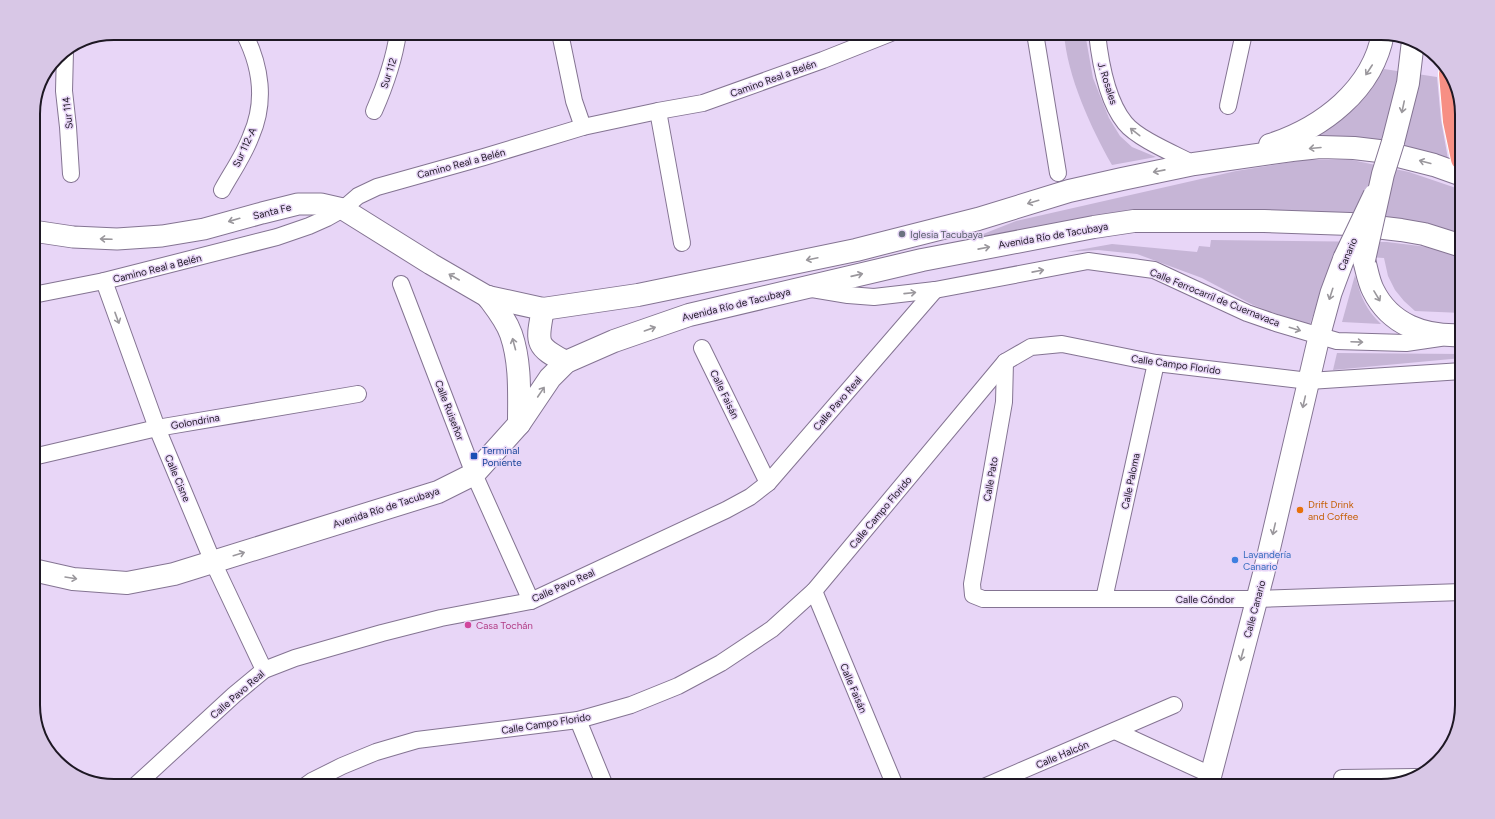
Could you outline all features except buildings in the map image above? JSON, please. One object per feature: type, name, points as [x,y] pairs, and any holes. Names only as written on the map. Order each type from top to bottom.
[{"type":"highway","points":[[1451,91],[1455,127]]},
{"type":"main road","points":[[1224,160],[1288,139],[1322,121],[1347,101],[1361,83],[1374,62],[1380,40]]},
{"type":"main road","points":[[1413,48],[1408,83],[1393,142],[1354,259],[1384,309],[1394,318],[1415,328],[1455,336]]},
{"type":"main road","points":[[488,297],[542,308],[638,295],[856,250],[978,219],[1069,191],[1194,164],[1320,147],[1354,148],[1379,151],[1410,158],[1455,172]]},
{"type":"main road","name":"Avenida Río de Tacubaya","points":[[40,572],[73,579],[127,583],[174,574],[438,492],[474,474],[519,424],[550,378],[566,362],[614,341],[689,315],[922,260],[1094,227],[1134,221],[1264,221],[1350,224],[1424,234],[1455,244]]},
{"type":"main road","points":[[488,297],[502,316],[511,334],[518,370],[519,424]]},
{"type":"main road","points":[[542,308],[538,336],[540,345],[550,354],[566,362]]},
{"type":"street","name":"Sur 112-A","points":[[222,190],[251,136],[260,106],[259,76],[252,49],[248,40]]},
{"type":"street","name":"Sur 112","points":[[374,111],[388,78],[397,40]]},
{"type":"street","points":[[561,40],[574,101],[583,127]]},
{"type":"street","name":"Camino Real a Belén","points":[[40,294],[104,281],[277,238],[309,226],[343,209],[358,196],[377,187],[583,127],[703,103],[823,60],[873,40]]},
{"type":"street","points":[[1035,40],[1058,173]]},
{"type":"street","name":"J. Rosales","points":[[1098,40],[1099,53],[1106,80],[1115,106],[1125,124],[1139,135],[1194,164]]},
{"type":"street","points":[[1228,106],[1242,40]]},
{"type":"street","name":"Sur 114","points":[[65,58],[64,91],[71,174]]},
{"type":"street","points":[[658,111],[682,243]]},
{"type":"street","name":"Santa Fe","points":[[40,232],[73,237],[117,239],[162,236],[204,229],[298,204],[321,204],[343,209],[431,264],[488,297]]},
{"type":"street","name":"Canario","points":[[1319,337],[1331,293],[1354,259]]},
{"type":"street","name":"Calle Ferrocarril de Cuernavaca","points":[[802,288],[848,295],[874,297],[935,290],[1088,261],[1154,270],[1247,313],[1319,337],[1337,341],[1406,343],[1455,336]]},
{"type":"street","name":"Calle Cisne","points":[[104,281],[157,428],[213,562],[264,670]]},
{"type":"street","name":"Calle Ruiseñor","points":[[401,284],[474,474],[531,601]]},
{"type":"street","name":"Calle Pavo Real","points":[[143,779],[234,695],[264,670],[295,658],[382,633],[441,618],[531,601],[726,510],[750,497],[768,483],[935,290]]},
{"type":"street","name":"Calle Canario","points":[[1209,779],[1257,599],[1319,337]]},
{"type":"street","name":"Calle Campo Florido","points":[[320,779],[342,766],[376,752],[417,740],[578,720],[631,705],[678,686],[721,663],[772,629],[814,591],[1005,362],[1031,347],[1062,344],[1156,363],[1309,381],[1455,372]]},
{"type":"street","name":"Calle Faisán","points":[[702,348],[768,483]]},
{"type":"street","name":"Calle Pato","points":[[973,595],[972,584],[1004,402],[1005,362]]},
{"type":"street","name":"Calle Paloma","points":[[1104,599],[1156,363]]},
{"type":"street","name":"Golondrina","points":[[40,455],[157,428],[358,394]]},
{"type":"street","name":"Calle Faisán","points":[[814,591],[892,779]]},
{"type":"street","name":"Calle Cóndor","points":[[973,595],[983,599],[1257,599],[1455,592]]},
{"type":"street","name":"Calle Halcón","points":[[1002,779],[1174,705]]},
{"type":"street","points":[[578,720],[602,779]]},
{"type":"street","points":[[1115,731],[1207,779]]},
{"type":"street","points":[[1342,778],[1394,777]]},
{"type":"shaded area","points":[[1065,40],[1086,40],[1093,78],[1109,118],[1120,136],[1132,147],[1156,157],[1112,165],[1096,135],[1081,101],[1066,50]]},
{"type":"shaded area","points":[[1384,69],[1437,77],[1441,120],[1448,159],[1391,142],[1362,138],[1328,137],[1302,141],[1365,95]]},
{"type":"shaded area","points":[[1305,160],[1352,160],[1409,172],[1455,188],[1455,232],[1408,225],[1122,216],[973,238],[1016,221],[1236,171]]},
{"type":"shaded area","points":[[1211,240],[1387,242],[1428,247],[1455,253],[1455,313],[1415,311],[1395,290],[1388,276],[1384,258],[1334,255],[1310,324],[1285,317],[1253,305],[1202,278],[1137,254],[1098,250],[1067,252],[1112,244],[1197,252],[1199,246],[1210,247]]},
{"type":"shaded area","points":[[1355,275],[1364,302],[1381,324],[1342,322]]},
{"type":"shaded area","points":[[1337,353],[1455,354],[1455,359],[1333,370]]},
{"type":"place","name":"Iglesia Tacubaya","points":[[902,234]]},
{"type":"place","name":"Terminal Poniente","points":[[474,456]]},
{"type":"place","name":"Drift Drink and Coffee","points":[[1300,510]]},
{"type":"place","name":"Lavandería Canario","points":[[1235,560]]},
{"type":"place","name":"Casa Tochán","points":[[468,625]]}]
